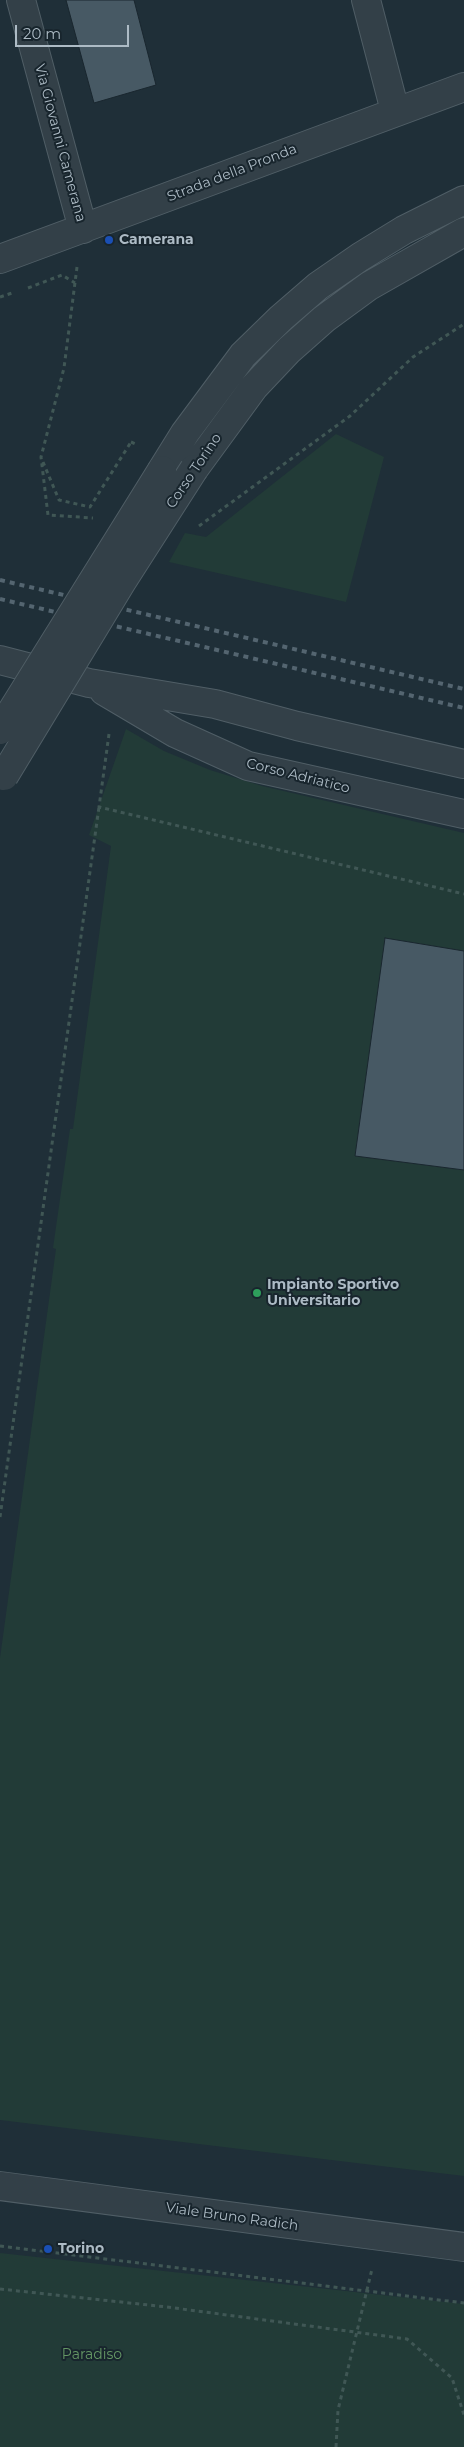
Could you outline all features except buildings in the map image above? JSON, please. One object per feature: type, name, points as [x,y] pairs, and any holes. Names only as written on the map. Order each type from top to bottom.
[{"type":"street","name":"Via Giovanni Camerana","points":[[21,0],[83,229]]},
{"type":"street","points":[[366,0],[395,111]]},
{"type":"street","name":"Strada della Pronda","points":[[0,259],[464,87]]},
{"type":"street","name":"Corso Torino","points":[[0,730],[185,433],[243,355],[281,318],[318,286],[404,230],[464,200]]},
{"type":"street","name":"Corso Torino","points":[[2,779],[105,608],[194,469],[254,387],[289,350],[317,325],[368,286],[464,232]]},
{"type":"street","name":"Corso Adriatico","points":[[0,660],[89,683],[215,704],[297,726],[464,764]]},
{"type":"street","name":"Corso Adriatico","points":[[89,683],[175,733],[248,766],[464,814]]},
{"type":"street","name":"Viale Bruno Radich","points":[[0,2186],[464,2247]]},
{"type":"path","points":[[27,288],[62,275],[75,283],[64,368],[41,457],[59,500],[90,507],[131,442]]},
{"type":"path","points":[[0,297],[18,291]]},
{"type":"path","points":[[0,1517],[109,732]]},
{"type":"path","points":[[99,807],[464,894]]},
{"type":"path","points":[[336,2447],[338,2410],[379,2237]]},
{"type":"path","points":[[0,2246],[464,2303]]},
{"type":"path","points":[[0,2289],[167,2307],[406,2339],[452,2378],[464,2415]]},
{"type":"green space","points":[[336,434],[384,457],[346,602],[169,562],[185,533],[206,537]]},
{"type":"green space","name":"Impianto Sportivo Universitario","points":[[126,729],[164,751],[210,770],[262,786],[464,833],[464,2176],[0,2120],[0,1658],[56,1249],[53,1248],[70,1129],[73,1129],[111,846],[89,835]]},
{"type":"green space","name":"Paradiso","points":[[0,2253],[464,2304],[464,2447],[0,2447]]},
{"type":"railway","points":[[0,580],[464,689]]},
{"type":"railway","points":[[0,599],[464,708]]},
{"type":"place","name":"Camerana","points":[[109,240]]},
{"type":"place","name":"Impianto Sportivo Universitario","points":[[257,1293]]},
{"type":"place","name":"Torino","points":[[48,2249]]}]
